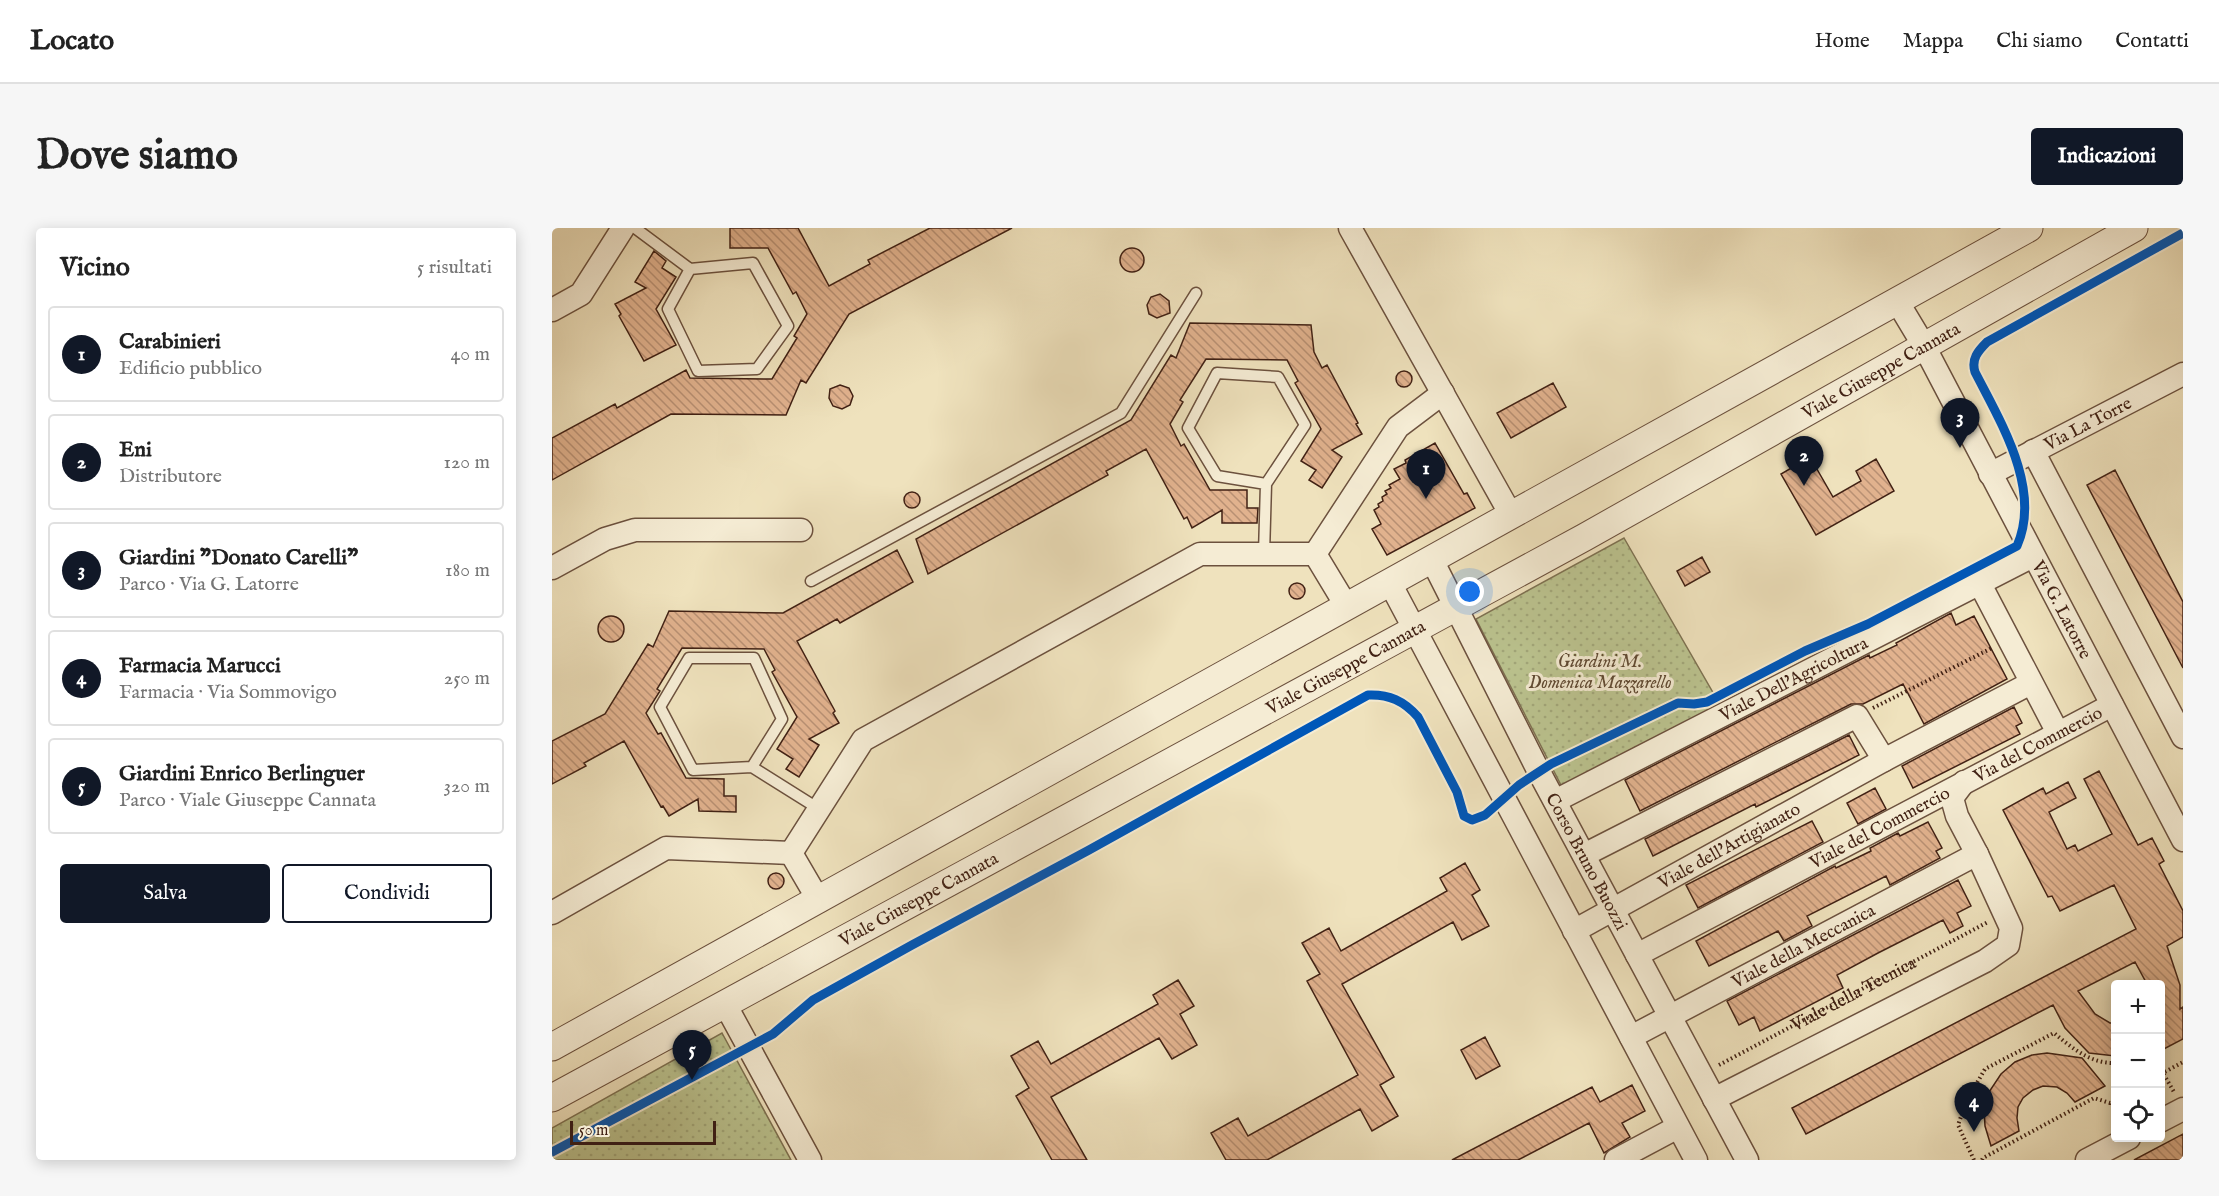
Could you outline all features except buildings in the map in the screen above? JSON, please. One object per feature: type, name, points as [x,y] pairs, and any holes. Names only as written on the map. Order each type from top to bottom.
[{"type":"street","points":[[552,310],[581,294],[623,228]]},
{"type":"street","points":[[1350,228],[1511,515]]},
{"type":"street","name":"Viale Giuseppe Cannata","points":[[552,1098],[1457,607],[2134,228]]},
{"type":"street","points":[[552,1047],[819,901],[2026,229]]},
{"type":"street","name":"Via G. Latorre","points":[[1897,301],[1924,346],[2183,840]]},
{"type":"street","name":"Via La Torre","points":[[1990,474],[2183,374]]},
{"type":"street","points":[[1315,554],[1398,427],[1443,393]]},
{"type":"street","points":[[2033,451],[2183,737]]},
{"type":"street","points":[[552,568],[605,539],[635,530],[801,530]]},
{"type":"street","points":[[792,853],[863,740],[1200,554],[1315,554]]},
{"type":"street","points":[[1315,554],[1347,607]]},
{"type":"street","name":"Viale Dell'Agricoltura","points":[[1555,801],[2034,556]]},
{"type":"street","name":"Corso Bruno Buozzi","points":[[1432,560],[1555,801],[1747,1160]]},
{"type":"street","points":[[1390,583],[1696,1160]]},
{"type":"street","points":[[1980,584],[2058,733]]},
{"type":"street","name":"Viale dell'Artigianato","points":[[1574,931],[1614,911],[1884,760],[2031,683]]},
{"type":"street","name":"Via del Commercio","points":[[1964,782],[2112,705]]},
{"type":"street","points":[[1584,855],[1857,716],[1884,760]]},
{"type":"street","name":"Viale del Commercio","points":[[1964,782],[1952,798],[1957,816],[2011,928],[2008,945]]},
{"type":"street","name":"Viale del Commercio","points":[[1637,955],[1964,782]]},
{"type":"street","points":[[552,913],[666,848],[792,853]]},
{"type":"street","points":[[792,853],[819,901]]},
{"type":"street","name":"Viale della Meccanica","points":[[1630,1037],[1977,854]]},
{"type":"street","name":"Viale della Tecnica","points":[[1714,1100],[1985,961],[2008,945]]},
{"type":"street","points":[[725,1004],[810,1160]]},
{"type":"street","points":[[2165,1118],[2183,1109]]},
{"type":"street","points":[[1616,1160],[1678,1127]]},
{"type":"street","points":[[2087,1160],[2120,1142]]},
{"type":"lane","points":[[635,228],[690,269],[753,263],[788,326],[757,369],[698,371],[668,309],[690,269]]},
{"type":"lane","points":[[811,581],[1120,413],[1196,293]]},
{"type":"lane","points":[[1264,554],[1266,484],[1305,425],[1278,377],[1217,373],[1188,428],[1216,476],[1266,484]]},
{"type":"lane","points":[[752,766],[782,719],[754,658],[689,658],[660,707],[693,770],[752,766],[819,809]]},
{"type":"path","points":[[1857,716],[2009,639]]},
{"type":"path","points":[[1974,1160],[1958,1125],[1968,1100],[1985,1069],[2054,1033],[2078,1052],[2105,1064],[2111,1064]]},
{"type":"path","points":[[2165,1072],[2183,1062]]},
{"type":"path","points":[[1982,1160],[2094,1098],[2111,1102]]},
{"type":"green space","name":"Giardini M. Domenica Mazzarello","points":[[1624,538],[1723,710],[1564,791],[1476,619]]},
{"type":"green space","points":[[722,1033],[791,1160],[552,1160],[552,1128]]},
{"type":"cycle path","points":[[552,1152],[773,1034],[813,1000],[1368,695],[1396,700],[1418,717],[1457,792],[1464,816],[1472,820],[1485,815],[1519,785],[1551,764],[1678,703],[1707,702],[1805,651],[1868,624],[2017,546],[2023,524],[2025,502],[2022,479],[2006,434],[1975,372],[1976,356],[1987,342],[2183,233]]},
{"type":"place","name":"Giardini \"Donato Carelli\"","points":[[1960,448]]},
{"type":"place","name":"Eni","points":[[1804,486]]},
{"type":"place","name":"Carabinieri","points":[[1426,499]]},
{"type":"place","name":"Giardini Enrico Berlinguer","points":[[692,1080]]},
{"type":"place","name":"Farmacia Marucci","points":[[1974,1132]]}]
